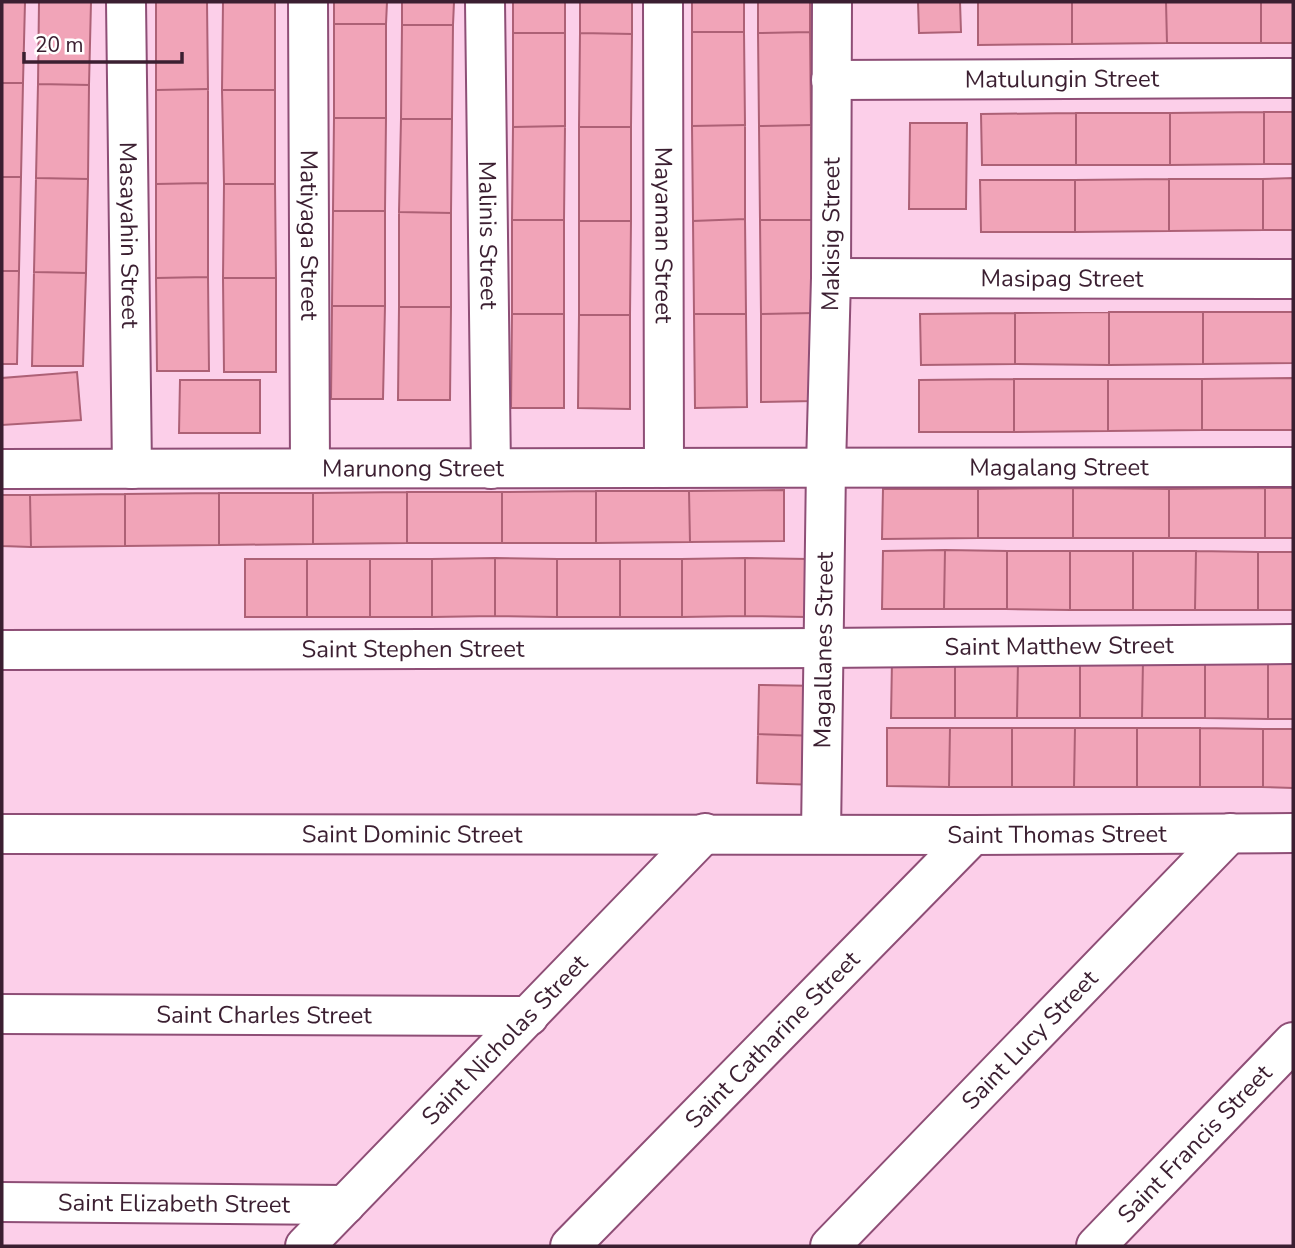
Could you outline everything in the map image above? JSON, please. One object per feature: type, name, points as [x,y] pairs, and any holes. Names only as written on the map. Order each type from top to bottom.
[{"type":"street","name":"Masayahin Street","points":[[126,2],[132,468]]},
{"type":"street","name":"Matiyaga Street","points":[[308,2],[310,468]]},
{"type":"street","name":"Malinis Street","points":[[485,2],[491,469]]},
{"type":"street","name":"Mayaman Street","points":[[663,2],[664,468]]},
{"type":"street","name":"Makisig Street","points":[[826,467],[831,278],[832,2]]},
{"type":"street","name":"Matulungin Street","points":[[831,80],[1293,78]]},
{"type":"street","name":"Masipag Street","points":[[831,278],[1293,279]]},
{"type":"street","name":"Marunong Street","points":[[2,469],[826,467]]},
{"type":"street","name":"Magalang Street","points":[[826,467],[1293,467]]},
{"type":"street","name":"Magallanes Street","points":[[821,834],[826,467]]},
{"type":"street","name":"Saint Matthew Street","points":[[824,648],[1293,644]]},
{"type":"street","name":"Saint Stephen Street","points":[[2,650],[824,648]]},
{"type":"street","name":"Saint Lucy Street","points":[[830,1246],[1230,833]]},
{"type":"street","name":"Saint Thomas Street","points":[[821,834],[1293,833]]},
{"type":"street","name":"Saint Dominic Street","points":[[2,834],[821,834]]},
{"type":"street","name":"Saint Nicholas Street","points":[[305,1246],[705,834]]},
{"type":"street","name":"Saint Catharine Street","points":[[570,1246],[973,835]]},
{"type":"street","name":"Saint Charles Street","points":[[2,1014],[528,1016]]},
{"type":"street","name":"Saint Francis Street","points":[[1096,1246],[1293,1042]]},
{"type":"street","name":"Saint Elizabeth Street","points":[[2,1202],[345,1205]]},
{"type":"building","points":[[2,2],[25,2],[23,83],[2,83]]},
{"type":"building","points":[[39,2],[91,2],[89,85],[38,84]]},
{"type":"building","points":[[156,2],[207,2],[208,89],[156,90]]},
{"type":"building","points":[[223,2],[275,2],[275,90],[222,90]]},
{"type":"building","points":[[334,2],[387,2],[386,24],[334,24]]},
{"type":"building","points":[[402,2],[454,2],[453,25],[402,25]]},
{"type":"building","points":[[513,2],[565,2],[565,33],[513,33]]},
{"type":"building","points":[[580,2],[632,2],[632,34],[580,33]]},
{"type":"building","points":[[692,2],[744,2],[744,32],[692,32]]},
{"type":"building","points":[[758,2],[810,2],[810,32],[758,33]]},
{"type":"building","points":[[918,2],[960,2],[961,32],[919,33]]},
{"type":"building","points":[[978,2],[1072,2],[1072,44],[978,45]]},
{"type":"building","points":[[1072,2],[1166,2],[1167,43],[1072,44]]},
{"type":"building","points":[[1166,2],[1261,2],[1261,43],[1167,43]]},
{"type":"building","points":[[1261,2],[1293,2],[1293,43],[1261,43]]},
{"type":"building","points":[[334,24],[386,24],[386,118],[334,118]]},
{"type":"building","points":[[402,25],[453,25],[452,119],[401,119]]},
{"type":"building","points":[[692,32],[744,32],[745,125],[692,126]]},
{"type":"building","points":[[810,32],[811,125],[759,126],[758,33]]},
{"type":"building","points":[[513,33],[565,33],[565,126],[513,127]]},
{"type":"building","points":[[580,33],[632,34],[631,127],[579,127]]},
{"type":"building","points":[[2,83],[23,83],[21,177],[2,177]]},
{"type":"building","points":[[38,84],[89,85],[88,179],[36,178]]},
{"type":"building","points":[[208,89],[208,183],[156,184],[156,90]]},
{"type":"building","points":[[222,90],[275,90],[275,184],[224,184]]},
{"type":"building","points":[[1264,112],[1264,164],[1170,165],[1170,113]]},
{"type":"building","points":[[1264,112],[1293,112],[1293,164],[1264,164]]},
{"type":"building","points":[[1076,113],[1076,165],[982,165],[981,114]]},
{"type":"building","points":[[1076,113],[1170,113],[1170,165],[1076,165]]},
{"type":"building","points":[[334,118],[386,118],[385,211],[333,211]]},
{"type":"building","points":[[401,119],[452,119],[451,213],[399,212]]},
{"type":"building","points":[[910,123],[967,123],[966,209],[909,209]]},
{"type":"building","points":[[745,125],[745,219],[693,221],[692,126]]},
{"type":"building","points":[[811,125],[812,220],[760,220],[759,126]]},
{"type":"building","points":[[565,126],[564,220],[512,220],[513,127]]},
{"type":"building","points":[[579,127],[631,127],[631,221],[579,221]]},
{"type":"building","points":[[2,177],[21,177],[19,271],[2,271]]},
{"type":"building","points":[[36,178],[88,179],[86,273],[34,272]]},
{"type":"building","points":[[1293,178],[1293,230],[1263,230],[1263,179]]},
{"type":"building","points":[[1169,179],[1263,179],[1263,230],[1169,231]]},
{"type":"building","points":[[1169,179],[1169,231],[1075,232],[1075,180]]},
{"type":"building","points":[[980,180],[1075,180],[1075,232],[981,232]]},
{"type":"building","points":[[208,183],[208,277],[156,278],[156,184]]},
{"type":"building","points":[[224,184],[275,184],[276,278],[223,278]]},
{"type":"building","points":[[333,211],[385,211],[385,306],[332,306]]},
{"type":"building","points":[[399,212],[451,213],[451,307],[399,307]]},
{"type":"building","points":[[745,219],[746,314],[694,314],[693,221]]},
{"type":"building","points":[[512,220],[564,220],[564,314],[512,314]]},
{"type":"building","points":[[760,220],[812,220],[813,313],[761,314]]},
{"type":"building","points":[[579,221],[631,221],[630,315],[579,315]]},
{"type":"building","points":[[2,271],[19,271],[17,364],[2,364]]},
{"type":"building","points":[[34,272],[86,273],[83,366],[32,366]]},
{"type":"building","points":[[208,277],[209,371],[157,371],[156,278]]},
{"type":"building","points":[[223,278],[276,278],[276,372],[224,372]]},
{"type":"building","points":[[332,306],[385,306],[383,399],[331,399]]},
{"type":"building","points":[[399,307],[451,307],[450,400],[398,400]]},
{"type":"building","points":[[1109,312],[1109,365],[1015,364],[1015,313]]},
{"type":"building","points":[[1109,312],[1203,312],[1203,364],[1109,365]]},
{"type":"building","points":[[1203,312],[1293,312],[1293,363],[1203,364]]},
{"type":"building","points":[[813,313],[813,401],[761,402],[761,314]]},
{"type":"building","points":[[1015,313],[1015,364],[921,365],[920,314]]},
{"type":"building","points":[[512,314],[564,314],[564,408],[511,408]]},
{"type":"building","points":[[694,314],[746,314],[747,407],[695,408]]},
{"type":"building","points":[[579,315],[630,315],[630,409],[578,408]]},
{"type":"building","points":[[77,372],[81,420],[2,425],[2,378]]},
{"type":"building","points":[[1293,378],[1293,430],[1202,430],[1202,379]]},
{"type":"building","points":[[1014,379],[1108,379],[1108,431],[1014,432]]},
{"type":"building","points":[[1014,379],[1014,432],[919,432],[919,380]]},
{"type":"building","points":[[1108,379],[1202,379],[1202,430],[1108,431]]},
{"type":"building","points":[[180,380],[260,380],[260,433],[179,433]]},
{"type":"building","points":[[1073,488],[1169,489],[1169,538],[1073,538]]},
{"type":"building","points":[[1073,488],[1073,538],[978,538],[978,489]]},
{"type":"building","points":[[1265,488],[1293,488],[1293,538],[1265,538]]},
{"type":"building","points":[[1265,488],[1265,538],[1169,538],[1169,489]]},
{"type":"building","points":[[883,489],[978,489],[978,538],[882,539]]},
{"type":"building","points":[[784,490],[784,541],[690,542],[689,491]]},
{"type":"building","points":[[596,491],[596,543],[502,543],[502,492]]},
{"type":"building","points":[[596,491],[689,491],[690,542],[596,543]]},
{"type":"building","points":[[407,492],[407,543],[313,544],[313,493]]},
{"type":"building","points":[[407,492],[502,492],[502,543],[407,543]]},
{"type":"building","points":[[219,493],[313,493],[313,544],[219,545]]},
{"type":"building","points":[[219,493],[219,545],[125,546],[125,494]]},
{"type":"building","points":[[125,494],[125,546],[31,547],[30,495]]},
{"type":"building","points":[[2,495],[30,495],[31,547],[2,546]]},
{"type":"building","points":[[945,550],[1007,551],[1007,609],[944,609]]},
{"type":"building","points":[[945,550],[944,609],[882,609],[883,551]]},
{"type":"building","points":[[1007,551],[1070,551],[1070,610],[1007,609]]},
{"type":"building","points":[[1070,551],[1133,551],[1133,610],[1070,610]]},
{"type":"building","points":[[1133,551],[1196,551],[1195,610],[1133,610]]},
{"type":"building","points":[[1196,551],[1258,552],[1258,610],[1195,610]]},
{"type":"building","points":[[1258,552],[1293,552],[1293,610],[1258,610]]},
{"type":"building","points":[[495,558],[557,559],[557,617],[495,616]]},
{"type":"building","points":[[495,558],[495,616],[432,617],[432,559]]},
{"type":"building","points":[[745,558],[808,559],[807,617],[745,616]]},
{"type":"building","points":[[745,558],[745,616],[682,617],[682,559]]},
{"type":"building","points":[[245,559],[307,559],[307,617],[245,617]]},
{"type":"building","points":[[307,559],[370,559],[370,617],[307,617]]},
{"type":"building","points":[[370,559],[432,559],[432,617],[370,617]]},
{"type":"building","points":[[557,559],[620,559],[620,617],[557,617]]},
{"type":"building","points":[[620,559],[682,559],[682,617],[620,617]]},
{"type":"building","points":[[892,660],[955,660],[955,718],[891,718]]},
{"type":"building","points":[[955,660],[1018,660],[1017,718],[955,718]]},
{"type":"building","points":[[1018,660],[1080,660],[1080,718],[1017,718]]},
{"type":"building","points":[[1080,660],[1143,660],[1142,718],[1080,718]]},
{"type":"building","points":[[1143,660],[1205,660],[1205,718],[1142,718]]},
{"type":"building","points":[[1205,660],[1268,660],[1268,719],[1205,718]]},
{"type":"building","points":[[1268,660],[1293,660],[1293,719],[1268,719]]},
{"type":"building","points":[[759,685],[821,686],[819,736],[758,734]]},
{"type":"building","points":[[887,728],[950,728],[949,787],[887,786]]},
{"type":"building","points":[[950,728],[1012,728],[1012,787],[949,787]]},
{"type":"building","points":[[1012,728],[1075,728],[1074,787],[1012,787]]},
{"type":"building","points":[[1075,728],[1137,728],[1137,787],[1074,787]]},
{"type":"building","points":[[1137,728],[1200,728],[1200,787],[1137,787]]},
{"type":"building","points":[[1200,728],[1263,729],[1263,787],[1200,787]]},
{"type":"building","points":[[1263,729],[1293,729],[1293,788],[1263,787]]},
{"type":"building","points":[[758,734],[819,736],[818,785],[757,783]]}]
